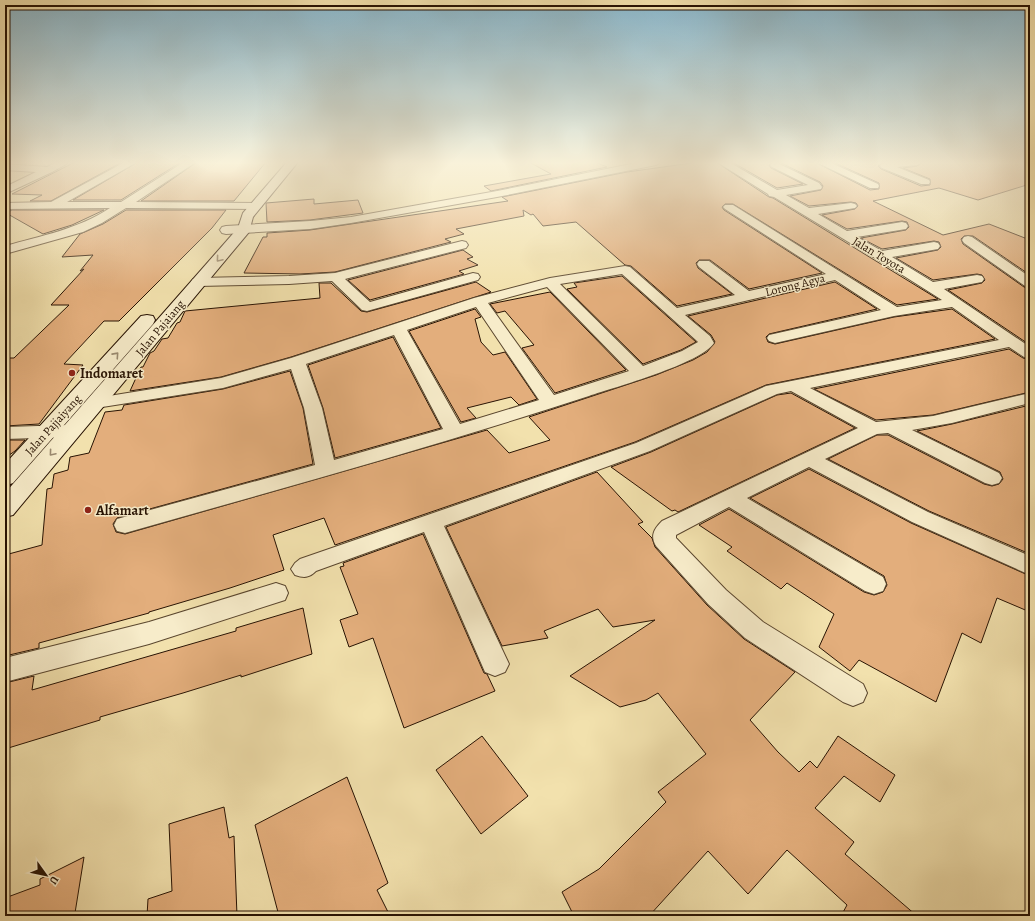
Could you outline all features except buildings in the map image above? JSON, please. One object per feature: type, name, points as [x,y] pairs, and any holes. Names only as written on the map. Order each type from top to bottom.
[{"type":"main road","name":"Jalan Pajaiang","points":[[5,509],[198,282],[259,205]]},
{"type":"main road","name":"Jalan Pajjaiyang","points":[[5,478],[226,230],[249,217]]},
{"type":"main road","points":[[5,433],[71,430]]},
{"type":"street","points":[[5,250],[79,229],[98,221],[126,205]]},
{"type":"street","points":[[5,206],[38,207],[126,205],[310,224],[351,220],[434,205]]},
{"type":"street","name":"Jalan Toyota","points":[[793,205],[844,234],[955,302],[1030,354]]},
{"type":"street","points":[[806,212],[851,206]]},
{"type":"street","points":[[5,216],[38,207]]},
{"type":"street","points":[[729,207],[837,275]]},
{"type":"street","points":[[844,234],[902,226]]},
{"type":"street","points":[[968,240],[1023,274],[1030,283]]},
{"type":"street","points":[[198,282],[289,280],[335,277],[462,245]]},
{"type":"street","points":[[879,255],[934,246]]},
{"type":"street","points":[[704,264],[747,297]]},
{"type":"street","points":[[96,403],[223,384],[297,362],[479,301],[550,282],[625,270],[704,339],[706,343],[698,350],[640,373],[550,403],[125,525]]},
{"type":"street","name":"Lorong Agya","points":[[674,313],[837,275],[894,312]]},
{"type":"street","points":[[335,277],[367,307],[473,277]]},
{"type":"street","points":[[931,287],[977,279]]},
{"type":"street","points":[[550,282],[640,373]]},
{"type":"street","points":[[479,301],[550,403]]},
{"type":"street","points":[[775,338],[894,312],[955,302]]},
{"type":"street","points":[[398,327],[454,431]]},
{"type":"street","points":[[303,569],[308,565],[643,447],[772,390],[1012,342]]},
{"type":"street","points":[[297,362],[313,408],[326,468]]},
{"type":"street","points":[[794,386],[873,428]]},
{"type":"street","points":[[853,693],[754,630],[717,597],[664,540],[665,532],[670,527],[730,497],[873,428],[893,428],[1030,398]]},
{"type":"street","points":[[893,428],[992,478]]},
{"type":"street","points":[[809,459],[920,517],[1030,566]]},
{"type":"street","points":[[730,497],[874,584]]},
{"type":"street","points":[[431,522],[495,664]]},
{"type":"street","points":[[5,670],[149,633],[276,593]]},
{"type":"place","name":"Indomaret","points":[[72,373]]},
{"type":"place","name":"Alfamart","points":[[88,510]]}]
